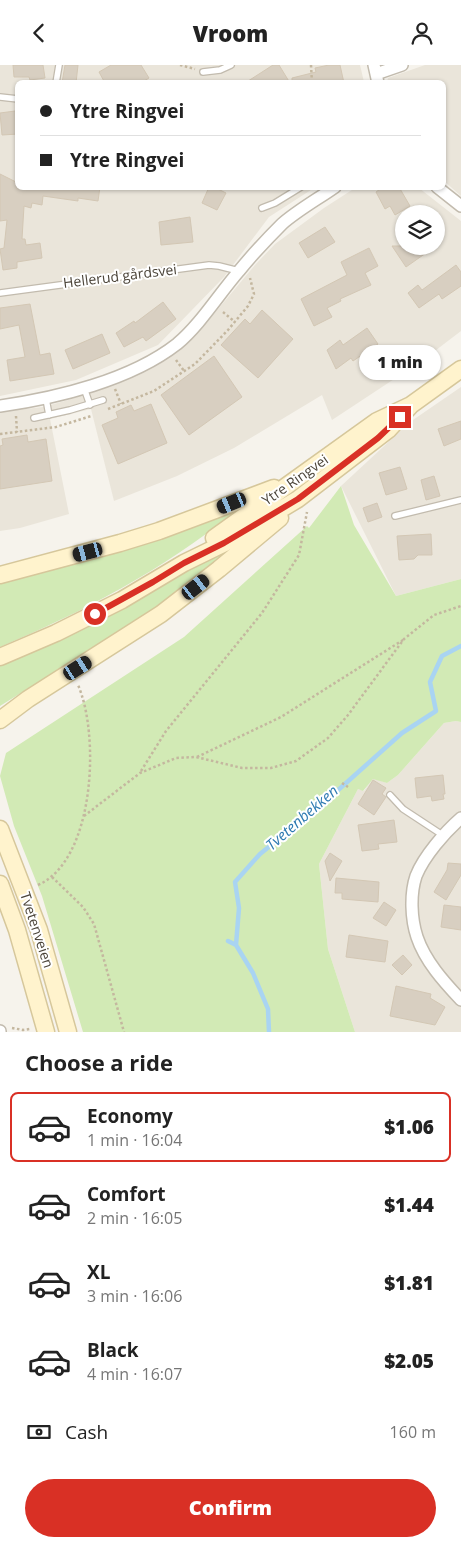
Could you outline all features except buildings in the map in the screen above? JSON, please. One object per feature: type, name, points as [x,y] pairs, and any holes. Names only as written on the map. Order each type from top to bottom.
[{"type":"main road","name":"Ytre Ringvei","points":[[0,657],[95,614],[184,563],[303,503],[383,434],[412,405],[461,369]]},
{"type":"main road","name":"Ytre Ringvei","points":[[184,563],[218,535],[377,421],[412,405]]},
{"type":"main road","points":[[0,575],[159,531],[295,480]]},
{"type":"main road","points":[[0,720],[28,699],[136,631],[185,597],[303,503]]},
{"type":"main road","name":"Tvetenveien","points":[[0,829],[39,930],[68,1032]]},
{"type":"main road","name":"Tvetenveien","points":[[0,884],[17,930],[46,1032]]},
{"type":"street","points":[[376,74],[402,65]]},
{"type":"street","points":[[0,407],[46,399],[84,389],[148,362],[178,343],[192,329],[239,271],[284,223],[331,190]]},
{"type":"street","points":[[441,190],[461,206]]},
{"type":"street","points":[[461,818],[430,853],[416,875],[412,908],[418,939],[424,952],[441,978],[461,1000]]},
{"type":"lane","points":[[56,80],[59,65]]},
{"type":"lane","points":[[203,72],[220,70],[231,65]]},
{"type":"lane","points":[[0,97],[15,99]]},
{"type":"lane","points":[[262,208],[275,203],[296,190]]},
{"type":"lane","name":"Hellerud gårdsvei","points":[[0,293],[209,265],[219,265],[239,271]]},
{"type":"lane","points":[[84,389],[90,405]]},
{"type":"lane","points":[[46,399],[50,415]]},
{"type":"lane","points":[[34,418],[90,405],[103,400]]},
{"type":"lane","points":[[395,516],[461,500]]},
{"type":"lane","points":[[390,795],[402,809],[444,836]]},
{"type":"path","points":[[180,65],[203,72]]},
{"type":"path","points":[[310,65],[312,80]]},
{"type":"path","points":[[14,405],[17,432]]},
{"type":"path","points":[[140,773],[166,731],[262,613],[299,555],[303,503]]},
{"type":"path","points":[[196,757],[281,717],[404,639],[434,615],[461,606]]},
{"type":"path","points":[[84,816],[140,773],[176,758],[196,757],[242,768],[271,769],[296,761],[328,738],[348,715],[404,639]]},
{"type":"path","points":[[38,885],[52,877],[61,867],[76,840],[84,816],[89,776],[89,737],[82,695],[76,682]]},
{"type":"path","points":[[342,783],[348,787]]},
{"type":"path","points":[[52,877],[83,907],[94,924],[124,1032]]},
{"type":"path","points":[[3,1030],[30,1029]]},
{"type":"shaded area","points":[[0,65],[360,65],[364,80],[15,80],[15,190],[311,190],[269,217],[224,277],[158,345],[76,380],[0,396]]},
{"type":"shaded area","points":[[425,65],[461,65],[461,196],[446,183],[446,80],[388,80],[388,78]]},
{"type":"shaded area","points":[[352,190],[422,190],[441,205],[395,205],[395,255],[445,255],[445,208],[461,221],[461,331],[423,360],[332,420],[322,395],[234,448],[177,476],[114,501],[91,409],[50,419],[69,514],[20,528],[0,531],[0,412],[43,407],[72,399],[139,374],[169,356],[208,321],[275,244]]},
{"type":"shaded area","points":[[461,387],[461,579],[396,596],[341,486],[410,422]]},
{"type":"shaded area","points":[[461,722],[461,1032],[355,1032],[328,949],[319,864],[358,789],[364,791],[373,778],[387,783],[398,775],[444,723]]},
{"type":"green space","points":[[341,486],[354,525],[396,596],[461,579],[461,722],[444,723],[398,775],[387,783],[373,779],[363,791],[358,789],[319,864],[328,949],[355,1032],[83,1032],[42,896],[14,826],[0,776],[6,753],[184,637],[307,526],[309,528]]},
{"type":"green space","points":[[232,510],[233,513],[206,534],[150,571],[92,604],[0,647],[0,582]]},
{"type":"green space","points":[[239,539],[228,551],[157,608],[0,706],[0,666],[68,637],[108,617],[158,589]]},
{"type":"waterway","name":"Tvetenbekken","points":[[269,1032],[268,1009],[253,973],[236,945],[239,908],[235,882],[260,854],[327,800],[402,733],[436,711],[430,682],[442,656],[461,646]]},
{"type":"waterway","points":[[228,941],[236,945]]},
{"type":"route","points":[[95,614],[184,563],[224,543],[298,499],[388,430],[400,417]]}]
